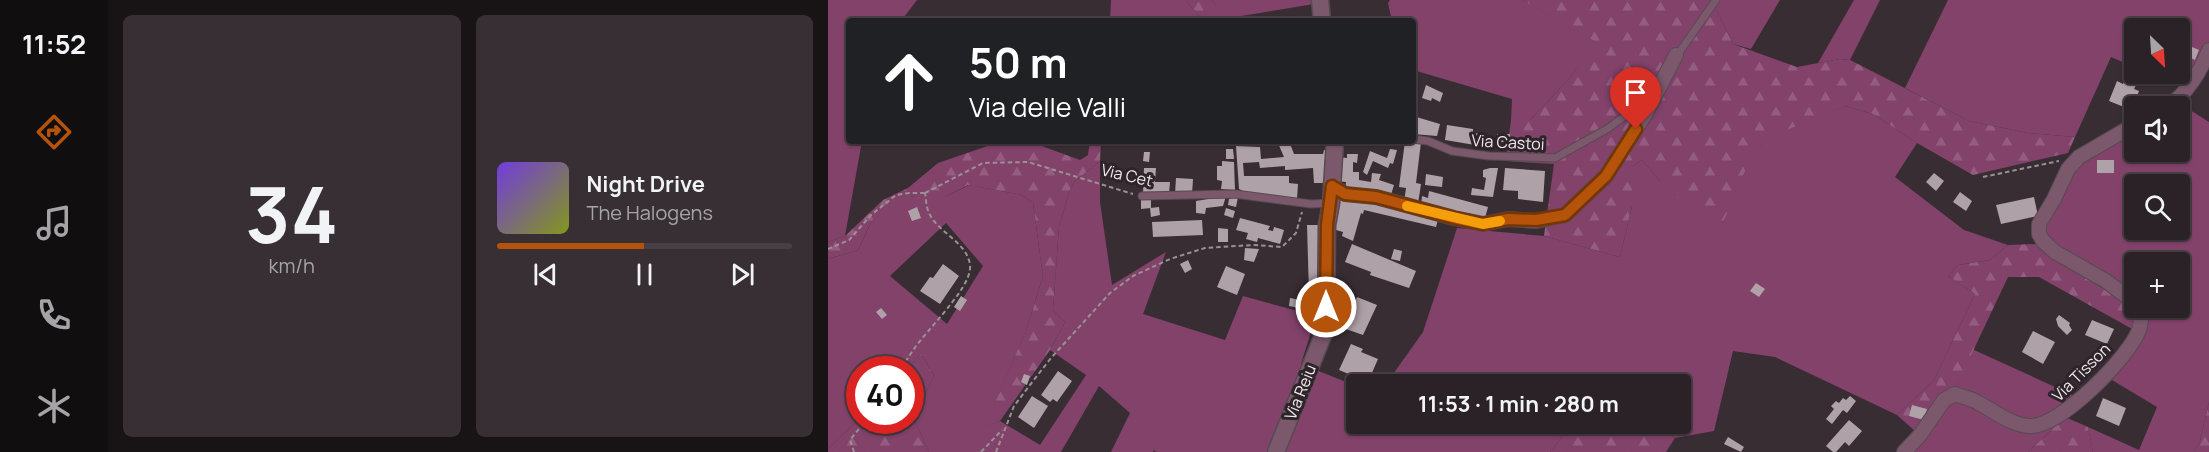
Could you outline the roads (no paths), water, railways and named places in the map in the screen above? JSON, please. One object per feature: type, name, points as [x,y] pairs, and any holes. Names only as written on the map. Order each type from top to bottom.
[{"type":"street","points":[[1320,0],[1322,18]]},
{"type":"street","points":[[2178,96],[2203,64],[2209,50]]},
{"type":"street","points":[[1332,186],[1345,194],[1376,197],[1483,224],[1508,219],[1536,220],[1565,215],[1606,176],[1646,113],[1677,55]]},
{"type":"street","points":[[2124,131],[2079,157],[2068,169],[2055,199],[2039,224],[2039,234],[2055,252],[2106,281],[2124,294]]},
{"type":"street","name":"Via Reiu","points":[[1276,452],[1326,328],[1327,225],[1331,203],[1335,144]]},
{"type":"street","name":"Via Tisson","points":[[1904,452],[1920,435],[1944,400],[1955,394],[1975,400],[1998,415],[2030,427],[2043,425],[2059,417],[2087,394],[2117,362],[2138,333],[2142,318]]},
{"type":"lane","name":"Via Castoi","points":[[1416,139],[1428,141],[1461,153],[1555,158],[1607,129],[1632,111],[1660,79],[1716,0]]},
{"type":"lane","name":"Via Cet","points":[[1142,196],[1235,194],[1304,203],[1331,203]]}]
